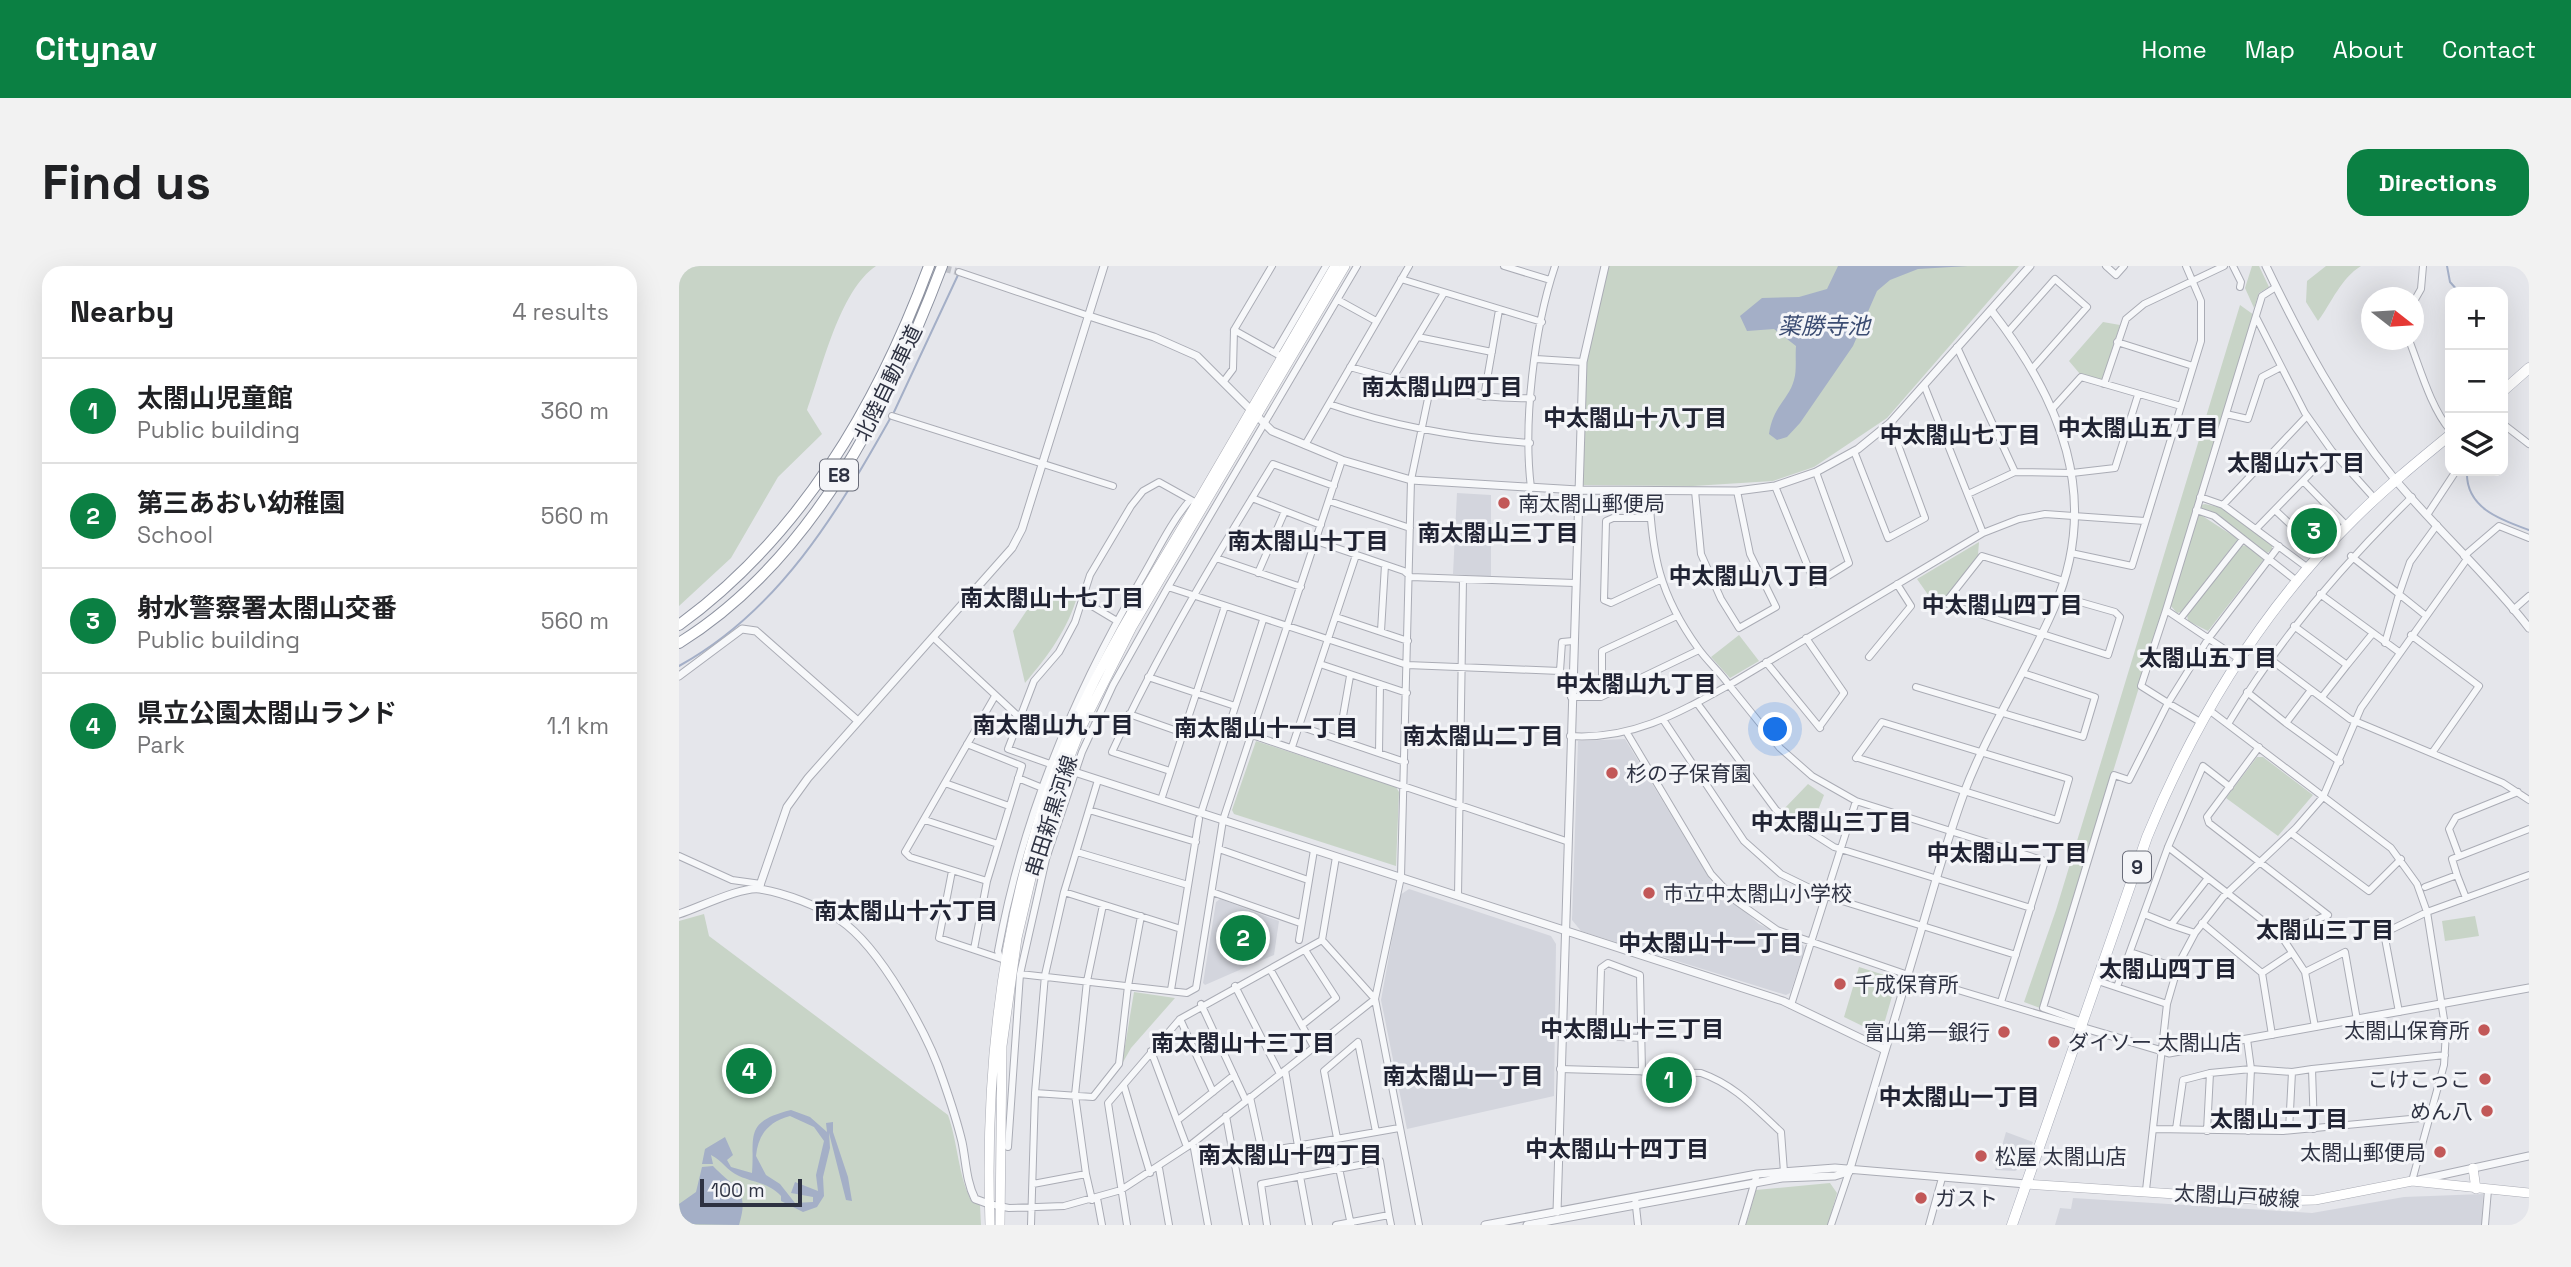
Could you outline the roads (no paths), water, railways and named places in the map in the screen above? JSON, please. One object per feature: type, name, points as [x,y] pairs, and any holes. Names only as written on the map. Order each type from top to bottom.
[{"type":"highway","name":"北陸自動車道","points":[[679,625],[753,564],[818,483],[879,380],[929,266]]},
{"type":"highway","name":"北陸自動車道","points":[[679,643],[763,574],[829,491],[890,386],[942,266]]},
{"type":"main road","name":"串田新黒河線","points":[[1000,1225],[1002,1046],[1017,938],[1031,878],[1075,724],[1126,621],[1193,502],[1257,417],[1278,355],[1335,266]]},
{"type":"main road","name":"串田新黒河線","points":[[990,1225],[994,1045],[1002,959],[1023,875],[1062,767],[1132,626],[1345,266]]},
{"type":"main road","points":[[2508,387],[2529,368]]},
{"type":"main road","name":"9","points":[[2012,1225],[2147,837],[2164,796],[2209,710],[2239,659],[2308,568],[2375,499],[2445,437]]},
{"type":"main road","points":[[2473,1168],[2476,1189]]},
{"type":"main road","name":"太閤山戸破線","points":[[2026,1184],[2281,1201],[2315,1200],[2412,1181],[2529,1193]]},
{"type":"street","points":[[760,886],[787,807],[808,778],[935,638],[1012,548],[1042,464],[1104,266]]},
{"type":"street","points":[[1224,381],[1233,369],[1234,330],[1272,266]]},
{"type":"street","points":[[1234,330],[1278,355],[1326,266]]},
{"type":"street","points":[[1002,959],[998,951],[1011,889],[1040,787],[1062,767],[1113,685],[1257,417],[1338,300],[1357,266]]},
{"type":"street","points":[[1305,444],[1409,266]]},
{"type":"street","points":[[1504,266],[1550,280]]},
{"type":"street","points":[[1531,488],[1530,443],[1536,359],[1555,266]]},
{"type":"street","points":[[1556,1219],[1583,362],[1605,266]]},
{"type":"street","points":[[959,272],[1189,351],[1224,381],[1257,417],[1305,444],[1342,460],[1412,480],[1578,490],[1737,491],[1775,486],[1816,472],[1854,451],[1890,423],[2030,266]]},
{"type":"street","points":[[2106,266],[2116,275],[2124,266]]},
{"type":"street","points":[[2071,553],[2132,566],[2201,341],[2201,301],[2186,266]]},
{"type":"street","points":[[2104,384],[2126,318],[2135,310],[2224,266]]},
{"type":"street","points":[[2233,266],[2241,282],[2240,287]]},
{"type":"street","points":[[2266,266],[2327,386],[2396,480],[2529,628]]},
{"type":"street","points":[[2421,287],[2423,266]]},
{"type":"street","points":[[1401,279],[1542,322]]},
{"type":"street","points":[[2008,332],[2055,279],[2087,307],[2032,369]]},
{"type":"street","points":[[2202,723],[2141,686],[2262,296],[2276,287]]},
{"type":"street","points":[[1392,379],[1444,293]]},
{"type":"street","points":[[1338,300],[1376,321]]},
{"type":"street","points":[[1484,397],[1499,310]]},
{"type":"street","points":[[1831,1225],[1965,792],[2059,596],[2071,553],[2075,516],[2073,473],[2066,440],[2032,369],[1991,310]]},
{"type":"street","points":[[2256,316],[2307,416],[2332,451],[2375,499]]},
{"type":"street","points":[[1418,337],[1492,352]]},
{"type":"street","points":[[2117,342],[2193,366]]},
{"type":"street","points":[[1957,347],[2015,472]]},
{"type":"street","points":[[2413,350],[2426,379],[2436,414],[2445,426]]},
{"type":"street","points":[[1536,359],[1583,362]]},
{"type":"street","points":[[1350,367],[1430,388],[1484,397],[1532,398]]},
{"type":"street","points":[[2225,414],[2248,419],[2262,377],[2281,367]]},
{"type":"street","points":[[2053,408],[2081,377],[2181,406]]},
{"type":"street","points":[[1924,385],[1983,533]]},
{"type":"street","points":[[1419,1225],[1375,999],[1401,877],[1412,480],[1430,388]]},
{"type":"street","points":[[1968,494],[2015,472],[2073,473],[2115,468],[2138,395]]},
{"type":"street","points":[[1329,404],[1374,420],[1422,431],[1530,443]]},
{"type":"street","points":[[892,416],[1112,486]]},
{"type":"street","points":[[2224,505],[2307,416]]},
{"type":"street","points":[[1854,451],[1888,538],[1925,518],[1890,423]]},
{"type":"street","points":[[2508,428],[2529,444]]},
{"type":"street","points":[[2256,529],[2332,451]]},
{"type":"street","points":[[1020,974],[1187,993],[1196,988],[1223,820],[1342,460]]},
{"type":"street","points":[[1170,771],[1112,752],[1148,677],[1193,596],[1273,464],[1334,486]]},
{"type":"street","points":[[1775,486],[1815,584],[1849,563],[1816,472]]},
{"type":"street","points":[[2427,514],[2453,476]]},
{"type":"street","points":[[2304,481],[2347,526]]},
{"type":"street","points":[[1008,1147],[1020,974],[1046,859],[1062,767],[1076,699],[1117,621],[1193,502],[1159,482],[1143,491],[1090,575],[1064,642],[1034,681],[1008,749],[1062,767],[1098,780],[1161,800],[1200,816],[1223,820],[1791,1004],[1885,1050]]},
{"type":"street","points":[[1649,490],[1649,518],[1660,580],[1677,617],[1699,650],[1780,748],[1812,776],[1856,801],[2045,860],[2001,1002]]},
{"type":"street","points":[[1695,491],[1701,554],[1721,599],[1739,628],[1776,607],[1750,554],[1741,526],[1737,491]]},
{"type":"street","points":[[2200,497],[2224,505],[2308,568]]},
{"type":"street","points":[[2228,724],[2247,692],[2294,626],[2351,556],[2412,497]]},
{"type":"street","points":[[1252,498],[1321,525]]},
{"type":"street","points":[[1329,501],[1410,528]]},
{"type":"street","points":[[2196,510],[2214,516],[2298,582]]},
{"type":"street","points":[[2275,510],[2322,554]]},
{"type":"street","points":[[1258,573],[1285,511]]},
{"type":"street","points":[[1570,736],[1627,733],[1664,721],[1697,704],[1983,533],[2019,519],[2045,514],[2145,521]]},
{"type":"street","points":[[1649,518],[1613,518],[1607,521],[1604,600],[1611,603],[1660,580]]},
{"type":"street","points":[[2385,643],[2410,562],[2437,525]]},
{"type":"street","points":[[2146,1190],[2167,1004],[2178,968],[2195,933],[2228,892],[2291,833],[2323,797],[2340,762],[2354,721],[2465,557],[2499,526],[2529,538]]},
{"type":"street","points":[[2180,619],[2243,539]]},
{"type":"street","points":[[1316,541],[1411,577],[1575,583]]},
{"type":"street","points":[[2279,546],[2208,639],[2168,703],[2129,780],[2114,775],[2043,1008],[2161,1053],[2529,988]]},
{"type":"street","points":[[1292,747],[1356,555]]},
{"type":"street","points":[[2059,596],[2115,612],[2120,617],[2108,655],[1945,603],[1982,556],[2064,581]]},
{"type":"street","points":[[2351,556],[2425,615]]},
{"type":"street","points":[[1216,558],[1301,587]]},
{"type":"street","points":[[1381,631],[1385,565]]},
{"type":"street","points":[[1458,896],[1463,579]]},
{"type":"street","points":[[1869,657],[1911,606],[1897,584]]},
{"type":"street","points":[[1168,587],[1407,666],[1560,671],[1562,642],[1573,641]]},
{"type":"street","points":[[2320,594],[2399,652]]},
{"type":"street","points":[[2513,610],[2529,596]]},
{"type":"street","points":[[1082,600],[1117,621]]},
{"type":"street","points":[[1161,800],[1225,606]]},
{"type":"street","points":[[2166,610],[2239,659]]},
{"type":"street","points":[[1336,617],[1408,641]]},
{"type":"street","points":[[1602,695],[1602,651],[1677,617]]},
{"type":"street","points":[[1171,990],[1200,816],[1263,620]]},
{"type":"street","points":[[2294,626],[2347,665]]},
{"type":"street","points":[[679,676],[742,629],[750,629],[858,721]]},
{"type":"street","points":[[2322,697],[2373,633]]},
{"type":"street","points":[[2411,635],[2479,686],[2431,753]]},
{"type":"street","points":[[935,638],[1019,718]]},
{"type":"street","points":[[1766,662],[1819,728],[1844,693],[1806,638]]},
{"type":"street","points":[[1571,696],[1602,695],[1699,650]]},
{"type":"street","points":[[2270,659],[2354,721],[2518,792],[2529,800]]},
{"type":"street","points":[[1320,664],[1407,693]]},
{"type":"street","points":[[1916,687],[2083,737],[2095,697],[2023,673]]},
{"type":"street","points":[[1339,739],[1350,676]]},
{"type":"street","points":[[1148,677],[1235,706]]},
{"type":"street","points":[[1379,753],[1380,684]]},
{"type":"street","points":[[2286,723],[2311,690]]},
{"type":"street","points":[[2247,692],[2340,762]]},
{"type":"street","points":[[987,881],[911,857],[905,852],[995,696]]},
{"type":"street","points":[[1697,704],[1776,810],[1841,849],[2031,908]]},
{"type":"street","points":[[2209,710],[2365,827],[2401,859],[2417,884],[2427,912],[2446,1031],[2445,1055],[2412,1181],[2529,1156]]},
{"type":"street","points":[[1129,714],[1183,733]]},
{"type":"street","points":[[1664,721],[1744,841],[1781,874],[1826,896],[2016,955]]},
{"type":"street","points":[[1882,722],[1983,752],[2070,779],[2057,820],[1857,758],[1882,722]]},
{"type":"street","points":[[1299,726],[1405,762]]},
{"type":"street","points":[[1627,733],[1711,874],[1736,901],[1777,930],[1810,944],[1908,975],[2082,1024]]},
{"type":"street","points":[[1252,735],[1405,784],[1566,841]]},
{"type":"street","points":[[967,744],[1022,766],[987,881],[974,948]]},
{"type":"street","points":[[2259,747],[2207,817],[2209,823],[2328,915],[2280,934]]},
{"type":"street","points":[[2117,987],[2168,847],[2203,766],[2230,787]]},
{"type":"street","points":[[1018,778],[1040,787]]},
{"type":"street","points":[[1031,1225],[1035,1093],[1045,975],[1064,892],[1098,780]]},
{"type":"street","points":[[945,783],[1009,806]]},
{"type":"street","points":[[2459,856],[2449,829],[2456,817],[2518,792]]},
{"type":"street","points":[[1791,1004],[1856,801]]},
{"type":"street","points":[[1089,810],[1196,842]]},
{"type":"street","points":[[925,820],[998,844]]},
{"type":"street","points":[[2466,898],[2452,859],[2529,830]]},
{"type":"street","points":[[2291,833],[2369,891],[2401,859]]},
{"type":"street","points":[[2168,847],[2280,934],[2305,972],[2315,1027]]},
{"type":"street","points":[[1219,849],[1308,880]]},
{"type":"street","points":[[1299,940],[1314,850]]},
{"type":"street","points":[[1077,852],[1188,885]]},
{"type":"street","points":[[679,856],[732,880],[760,886],[841,920],[879,962],[905,1000],[943,1078],[961,1141],[969,1188],[975,1199],[989,1204],[1032,1209],[1094,1199],[1121,1190],[1159,1168],[1190,1145],[1375,999]]},
{"type":"street","points":[[1127,1225],[1108,1103],[1180,1019],[1201,1004],[1322,940],[1336,857]]},
{"type":"street","points":[[952,871],[939,938],[1002,959]]},
{"type":"street","points":[[2425,887],[2457,875]]},
{"type":"street","points":[[2399,1012],[2384,933],[2427,912],[2529,875]]},
{"type":"street","points":[[2171,925],[2208,878]]},
{"type":"street","points":[[679,914],[760,886]]},
{"type":"street","points":[[1064,892],[1181,929]]},
{"type":"street","points":[[1212,892],[1300,923]]},
{"type":"street","points":[[1102,1225],[1086,1174],[1075,1095],[1087,981],[1103,905]]},
{"type":"street","points":[[2144,914],[2195,933]]},
{"type":"street","points":[[1035,1093],[1093,1097],[1119,1064],[1128,986],[1142,916]]},
{"type":"street","points":[[2202,923],[2262,973],[2272,1035]]},
{"type":"street","points":[[1322,940],[1375,999]]},
{"type":"street","points":[[1302,1025],[1336,998],[1305,950]]},
{"type":"street","points":[[2130,952],[2178,968]]},
{"type":"street","points":[[2305,972],[2345,952],[2357,1020]]},
{"type":"street","points":[[2262,973],[2292,953]]},
{"type":"street","points":[[1642,1038],[1599,1036],[1601,968],[1608,963],[1640,975],[1642,1038],[1642,1072]]},
{"type":"street","points":[[1270,969],[1314,1047]]},
{"type":"street","points":[[2098,981],[2167,1004]]},
{"type":"street","points":[[1235,986],[1283,1072],[1299,1146]]},
{"type":"street","points":[[1201,1004],[1248,1099],[1262,1152],[1399,1128]]},
{"type":"street","points":[[1180,1019],[1213,1092]]},
{"type":"street","points":[[2247,1039],[2251,1069],[2248,1131]]},
{"type":"street","points":[[1337,1138],[1324,1071],[1358,1042],[1375,1132]]},
{"type":"street","points":[[1151,1051],[1190,1145],[1207,1225]]},
{"type":"street","points":[[2176,1129],[2183,1080],[2210,1073],[2251,1069],[2292,1072],[2445,1055]]},
{"type":"street","points":[[1560,1069],[1700,1073],[1721,1080],[1737,1090],[1781,1132],[1784,1172]]},
{"type":"street","points":[[2312,1069],[2314,1129]]},
{"type":"street","points":[[2289,1130],[2292,1072]]},
{"type":"street","points":[[2207,1131],[2210,1073]]},
{"type":"street","points":[[1178,1120],[1234,1075]]},
{"type":"street","points":[[1124,1086],[1150,1173]]},
{"type":"street","points":[[1226,1116],[1246,1225]]},
{"type":"street","points":[[2154,1129],[2289,1130],[2421,1118],[2429,1120]]},
{"type":"street","points":[[1268,1225],[1261,1184],[1380,1161],[1391,1225]]},
{"type":"street","points":[[1159,1168],[1169,1225]]},
{"type":"street","points":[[1339,1168],[1350,1224]]},
{"type":"street","points":[[1527,1225],[1757,1174],[1835,1168],[1849,1172]]},
{"type":"street","points":[[1635,1201],[1849,1172],[2026,1184]]},
{"type":"street","points":[[1033,1184],[1086,1174]]},
{"type":"street","points":[[1742,1225],[1757,1174]]},
{"type":"street","points":[[1300,1176],[1309,1225]]},
{"type":"street","points":[[1929,1225],[1942,1178]]},
{"type":"street","points":[[2485,1225],[2488,1190]]},
{"type":"street","points":[[1635,1201],[1637,1225]]},
{"type":"street","points":[[1336,1225],[1389,1216]]},
{"type":"street","points":[[1485,1225],[1556,1219]]},
{"type":"water","name":"薬勝寺池","points":[[1838,266],[1968,266],[1918,269],[1890,280],[1877,291],[1853,346],[1800,423],[1787,437],[1777,440],[1769,434],[1771,424],[1794,380],[1796,346],[1774,329],[1747,331],[1740,316],[1762,298],[1799,297],[1827,289]]},
{"type":"water","points":[[791,1110],[810,1117],[827,1132],[826,1123],[833,1122],[833,1132],[848,1177],[852,1201],[846,1200],[829,1133],[830,1148],[823,1177],[824,1196],[817,1207],[803,1212],[781,1201],[781,1196],[771,1188],[735,1174],[711,1155],[713,1164],[702,1164],[705,1149],[725,1137],[733,1155],[727,1160],[731,1167],[752,1173],[755,1132],[758,1125]],"holes":[[[790,1116],[814,1127],[824,1141],[816,1175],[818,1191],[795,1182],[791,1193],[813,1197],[813,1202],[795,1203],[780,1184],[766,1175],[756,1156],[757,1148],[765,1130]]]},
{"type":"water","points":[[713,1166],[734,1185],[741,1197],[743,1204],[739,1225],[683,1224],[679,1204],[696,1192],[702,1167]]},
{"type":"waterway","points":[[2447,266],[2450,282],[2454,287]]},
{"type":"waterway","points":[[894,412],[958,275]]},
{"type":"waterway","points":[[679,666],[715,643],[747,617],[776,588],[827,523],[891,417]]},
{"type":"waterway","points":[[2467,476],[2472,494],[2487,511],[2529,530]]},
{"type":"tunnel","points":[[934,266],[959,272]]},
{"type":"place","name":"南太閤山郵便局","points":[[1504,503]]},
{"type":"place","name":"射水警察署太閤山交番","points":[[2314,531]]},
{"type":"place","name":"杉の子保育園","points":[[1612,773]]},
{"type":"place","name":"市立中太閤山小学校","points":[[1649,893]]},
{"type":"place","name":"第三あおい幼稚園","points":[[1243,938]]},
{"type":"place","name":"千成保育所","points":[[1840,984]]},
{"type":"place","name":"太閤山保育所","points":[[2484,1030]]},
{"type":"place","name":"富山第一銀行","points":[[2004,1032]]},
{"type":"place","name":"ダイソー 太閤山店","points":[[2054,1042]]},
{"type":"place","name":"県立公園太閤山ランド","points":[[749,1071]]},
{"type":"place","name":"こけこっこ","points":[[2485,1079]]},
{"type":"place","name":"太閤山児童館","points":[[1669,1080]]},
{"type":"place","name":"めん八","points":[[2487,1111]]},
{"type":"place","name":"太閤山郵便局","points":[[2440,1152]]},
{"type":"place","name":"松屋 太閤山店","points":[[1981,1156]]},
{"type":"place","name":"ガスト","points":[[1921,1198]]},
{"type":"district","name":"南太閤山四丁目","points":[[1442,387]]},
{"type":"district","name":"中太閤山十八丁目","points":[[1635,418]]},
{"type":"district","name":"中太閤山五丁目","points":[[2138,428]]},
{"type":"district","name":"中太閤山七丁目","points":[[1960,435]]},
{"type":"district","name":"太閤山六丁目","points":[[2296,463]]},
{"type":"district","name":"南太閤山三丁目","points":[[1498,533]]},
{"type":"district","name":"南太閤山十丁目","points":[[1308,541]]},
{"type":"district","name":"中太閤山八丁目","points":[[1749,576]]},
{"type":"district","name":"南太閤山十七丁目","points":[[1052,598]]},
{"type":"district","name":"中太閤山四丁目","points":[[2002,605]]},
{"type":"district","name":"太閤山五丁目","points":[[2208,658]]},
{"type":"district","name":"中太閤山九丁目","points":[[1636,684]]},
{"type":"district","name":"南太閤山九丁目","points":[[1053,725]]},
{"type":"district","name":"南太閤山十一丁目","points":[[1266,728]]},
{"type":"district","name":"南太閤山二丁目","points":[[1483,736]]},
{"type":"district","name":"中太閤山三丁目","points":[[1831,822]]},
{"type":"district","name":"中太閤山二丁目","points":[[2007,853]]},
{"type":"district","name":"南太閤山十六丁目","points":[[906,911]]},
{"type":"district","name":"太閤山三丁目","points":[[2325,930]]},
{"type":"district","name":"中太閤山十一丁目","points":[[1710,943]]},
{"type":"district","name":"太閤山四丁目","points":[[2168,969]]},
{"type":"district","name":"中太閤山十三丁目","points":[[1632,1029]]},
{"type":"district","name":"南太閤山十三丁目","points":[[1243,1043]]},
{"type":"district","name":"南太閤山一丁目","points":[[1463,1076]]},
{"type":"district","name":"中太閤山一丁目","points":[[1959,1097]]},
{"type":"district","name":"太閤山二丁目","points":[[2279,1119]]},
{"type":"district","name":"中太閤山十四丁目","points":[[1617,1149]]},
{"type":"district","name":"南太閤山十四丁目","points":[[1290,1155]]}]
